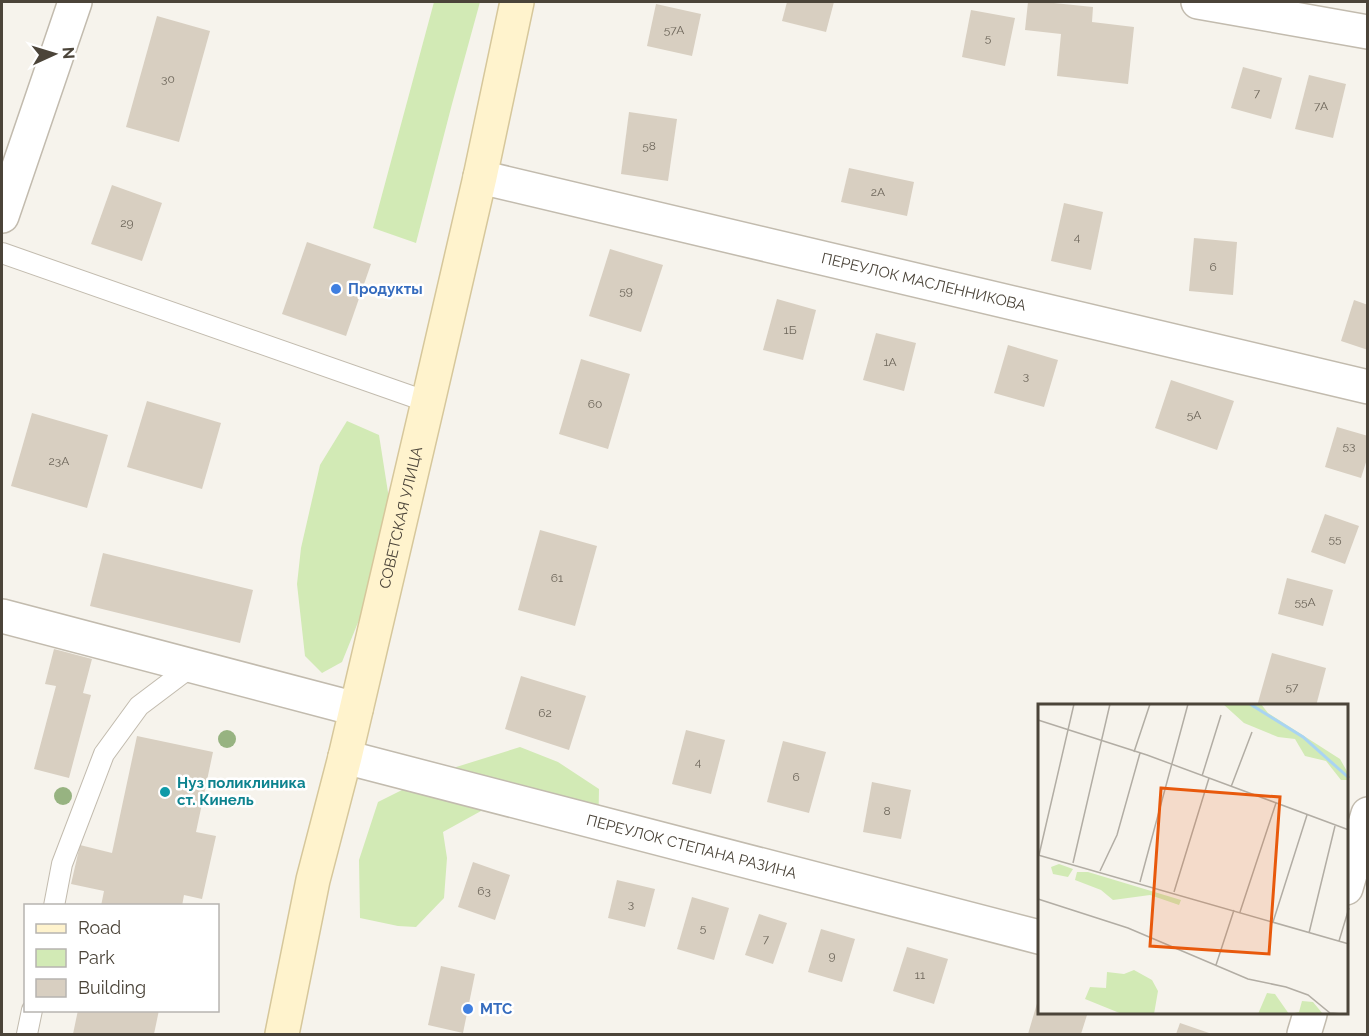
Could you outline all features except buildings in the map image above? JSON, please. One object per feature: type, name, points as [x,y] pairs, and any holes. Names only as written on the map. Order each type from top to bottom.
[{"type":"main road","name":"СОВЕТСКАЯ УЛИЦА","points":[[282,1035],[313,880],[345,757],[428,402],[480,177],[517,2]]},
{"type":"street","points":[[2,216],[75,2]]},
{"type":"street","points":[[1198,2],[1368,32]]},
{"type":"street","name":"ПЕРЕУЛОК МАСЛЕННИКОВА","points":[[480,177],[1368,387]]},
{"type":"street","points":[[2,616],[356,709]]},
{"type":"street","name":"ПЕРЕУЛОК СТЕПАНА РАЗИНА","points":[[345,757],[1038,937]]},
{"type":"street","points":[[1348,884],[1368,814]]},
{"type":"street","points":[[1304,1035],[1310,1015]]},
{"type":"lane","points":[[2,253],[428,402]]},
{"type":"lane","points":[[54,904],[62,864],[104,754],[139,706],[192,666]]},
{"type":"lane","points":[[27,1035],[32,1012]]},
{"type":"green space","points":[[434,2],[480,2],[416,243],[373,228]]},
{"type":"green space","points":[[347,421],[379,435],[390,505],[386,561],[342,662],[322,673],[305,656],[297,584],[301,548],[320,465]]},
{"type":"green space","points":[[520,747],[558,762],[599,789],[598,841],[535,814],[481,811],[443,832],[447,858],[444,898],[416,927],[398,926],[360,918],[359,860],[378,802],[434,774]]},
{"type":"place","name":"Продукты","points":[[336,289]]},
{"type":"place","name":"Нуз поликлиника ст. Кинель","points":[[165,792]]},
{"type":"place","name":"МТС","points":[[468,1009]]}]
